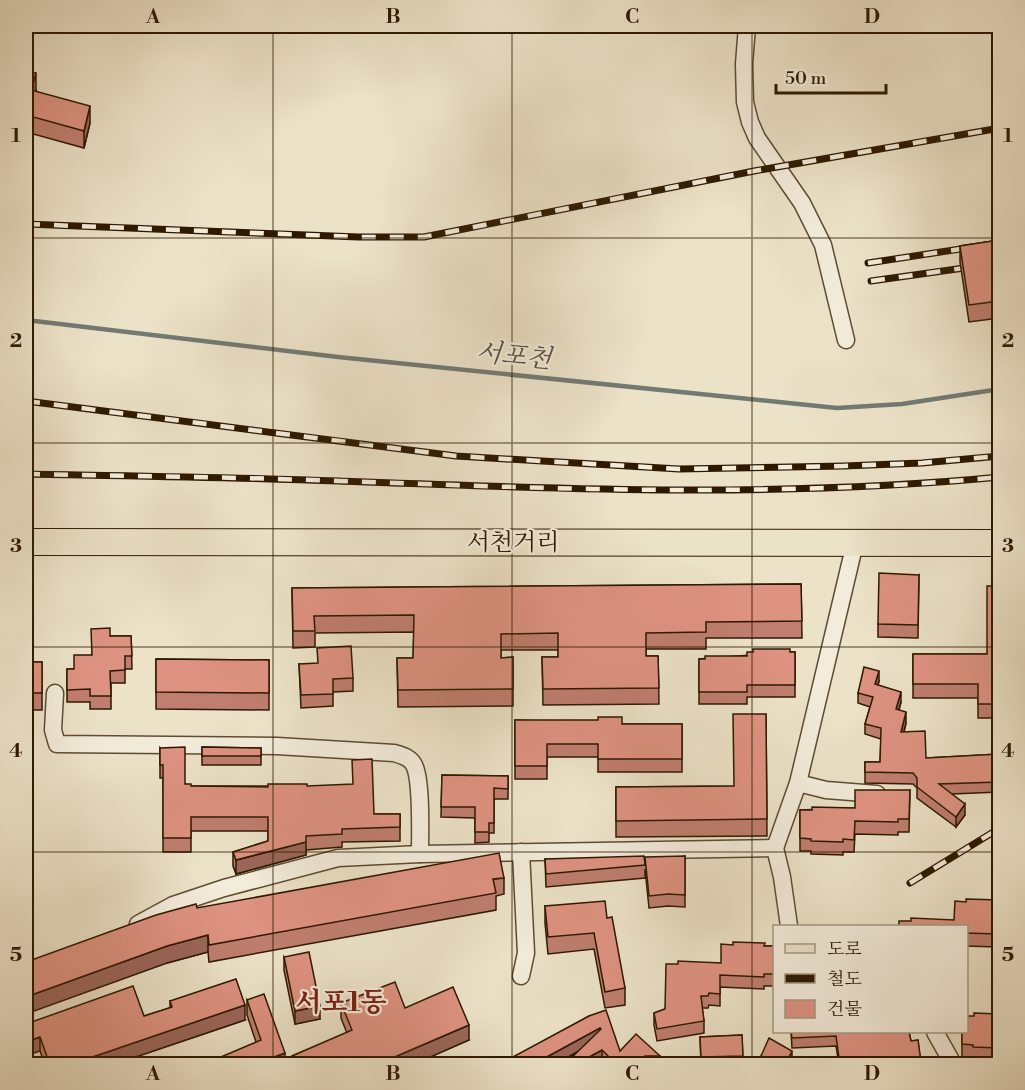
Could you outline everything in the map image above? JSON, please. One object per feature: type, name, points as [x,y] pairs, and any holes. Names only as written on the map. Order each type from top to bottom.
[{"type":"main road","name":"서천거리","points":[[26,542],[999,543]]},
{"type":"street","points":[[747,26],[744,64],[745,102],[750,122],[757,138],[802,203],[823,245],[846,340]]},
{"type":"street","points":[[789,925],[776,848],[798,783],[855,543]]},
{"type":"street","points":[[55,693],[53,730],[57,744],[277,746],[394,753],[408,758],[414,764],[417,779],[420,854]]},
{"type":"street","points":[[798,783],[826,790],[897,794]]},
{"type":"street","points":[[125,929],[174,905],[224,888],[338,858],[420,854],[776,848]]},
{"type":"street","points":[[521,852],[526,953],[521,976]]},
{"type":"street","points":[[937,1033],[953,1065]]},
{"type":"building","points":[[26,70],[36,73],[31,90],[90,106],[84,131],[26,115]]},
{"type":"building","points":[[999,240],[999,301],[969,305],[960,246]]},
{"type":"building","points":[[879,573],[919,575],[918,625],[878,624]]},
{"type":"building","points":[[801,584],[802,621],[706,622],[706,632],[646,633],[646,656],[658,656],[659,688],[543,689],[542,657],[558,657],[558,633],[501,634],[501,658],[513,657],[513,689],[398,690],[397,658],[413,658],[414,615],[314,616],[315,631],[293,631],[292,588]]},
{"type":"building","points":[[987,586],[999,586],[999,704],[978,704],[978,684],[913,684],[913,654],[987,654]]},
{"type":"building","points":[[110,628],[110,636],[131,636],[132,656],[125,656],[125,670],[110,671],[111,696],[90,696],[90,689],[67,690],[67,669],[74,669],[74,655],[92,655],[91,629]]},
{"type":"building","points":[[351,646],[353,678],[333,679],[333,694],[301,695],[299,664],[318,663],[317,648]]},
{"type":"building","points":[[753,649],[790,649],[790,652],[795,652],[795,685],[747,685],[747,692],[699,692],[699,659],[705,659],[705,656],[747,656],[747,652],[753,652]]},
{"type":"building","points":[[156,659],[269,660],[269,693],[156,692]]},
{"type":"building","points":[[26,662],[42,662],[42,693],[26,693]]},
{"type":"building","points":[[864,667],[879,671],[875,684],[901,692],[896,709],[906,712],[901,732],[925,731],[926,758],[999,754],[999,782],[939,784],[965,804],[956,817],[917,787],[917,778],[913,773],[865,772],[865,762],[880,762],[881,728],[865,724],[873,697],[858,693]]},
{"type":"building","points":[[733,714],[766,714],[767,819],[616,821],[616,787],[734,786]]},
{"type":"building","points":[[598,717],[622,717],[622,724],[682,724],[682,759],[598,759],[598,744],[547,744],[547,766],[515,766],[515,720],[598,720]]},
{"type":"building","points":[[185,747],[185,784],[191,784],[191,786],[268,787],[268,784],[307,784],[307,786],[353,784],[352,760],[372,759],[374,814],[400,814],[400,827],[342,829],[342,834],[306,836],[306,842],[236,860],[233,852],[268,841],[268,817],[191,817],[191,838],[163,838],[163,765],[160,765],[160,748]]},
{"type":"building","points":[[202,747],[261,748],[261,756],[202,756]]},
{"type":"building","points":[[442,775],[508,776],[508,789],[494,788],[494,823],[489,823],[489,832],[475,832],[475,807],[441,807]]},
{"type":"building","points":[[855,790],[910,790],[909,819],[898,819],[898,822],[855,821],[854,840],[843,839],[843,842],[811,841],[811,839],[800,838],[800,810],[812,810],[812,807],[855,808]]},
{"type":"building","points":[[499,853],[504,878],[493,879],[496,893],[209,945],[208,935],[167,946],[26,997],[26,962],[156,915],[196,904],[197,908]]},
{"type":"building","points":[[644,856],[645,865],[546,874],[545,859]]},
{"type":"building","points":[[685,856],[685,895],[649,896],[645,857]]},
{"type":"building","points":[[966,899],[999,900],[999,931],[997,934],[968,933],[968,925],[899,925],[899,921],[911,921],[911,918],[954,920],[955,901],[966,902]]},
{"type":"building","points":[[605,901],[607,918],[612,917],[625,988],[605,992],[594,933],[548,937],[545,906]]},
{"type":"building","points":[[733,942],[765,943],[764,946],[773,946],[773,974],[764,974],[764,977],[720,975],[720,994],[709,993],[708,996],[701,996],[704,1021],[657,1029],[654,1013],[665,1009],[666,964],[678,964],[678,961],[721,963],[721,944],[733,945]]},
{"type":"building","points":[[309,952],[320,1006],[295,1011],[284,957]]},
{"type":"building","points":[[236,979],[245,1005],[69,1065],[50,1065],[40,1037],[26,1042],[26,1024],[133,986],[144,1016],[172,1007],[170,1001]]},
{"type":"building","points":[[395,982],[405,1008],[453,987],[469,1025],[376,1065],[296,1065],[292,1056],[352,1030],[341,1003]]},
{"type":"building","points":[[264,994],[285,1053],[255,1065],[202,1065],[261,1040],[247,1000]]},
{"type":"building","points":[[606,1010],[620,1051],[636,1034],[660,1056],[645,1056],[645,1065],[617,1065],[602,1050],[580,1062],[580,1065],[564,1065],[600,1028],[532,1065],[500,1064],[589,1016]]},
{"type":"building","points":[[974,1013],[999,1014],[999,1048],[973,1047],[973,1045],[962,1044],[962,1033],[968,1033],[968,1016],[974,1016]]},
{"type":"building","points":[[791,1033],[909,1033],[911,1041],[918,1040],[921,1062],[908,1065],[840,1065],[836,1036],[792,1038]]},
{"type":"building","points":[[742,1035],[743,1056],[701,1057],[700,1037]]},
{"type":"building","points":[[769,1038],[792,1051],[785,1065],[769,1065],[771,1061],[761,1056]]},
{"type":"waterway","name":"서포천","points":[[26,320],[338,357],[837,408],[902,404],[1000,389]]},
{"type":"railway","points":[[26,224],[359,237],[424,237],[754,171],[1000,128]]},
{"type":"railway","points":[[868,263],[1000,243]]},
{"type":"railway","points":[[871,281],[1000,263]]},
{"type":"railway","points":[[26,401],[456,456],[679,469],[922,463],[1000,456]]},
{"type":"railway","points":[[26,474],[260,478],[504,487],[670,490],[835,488],[1000,477]]},
{"type":"railway","points":[[910,883],[1000,828]]},
{"type":"district","name":"서포1동","points":[[341,1002]]}]
